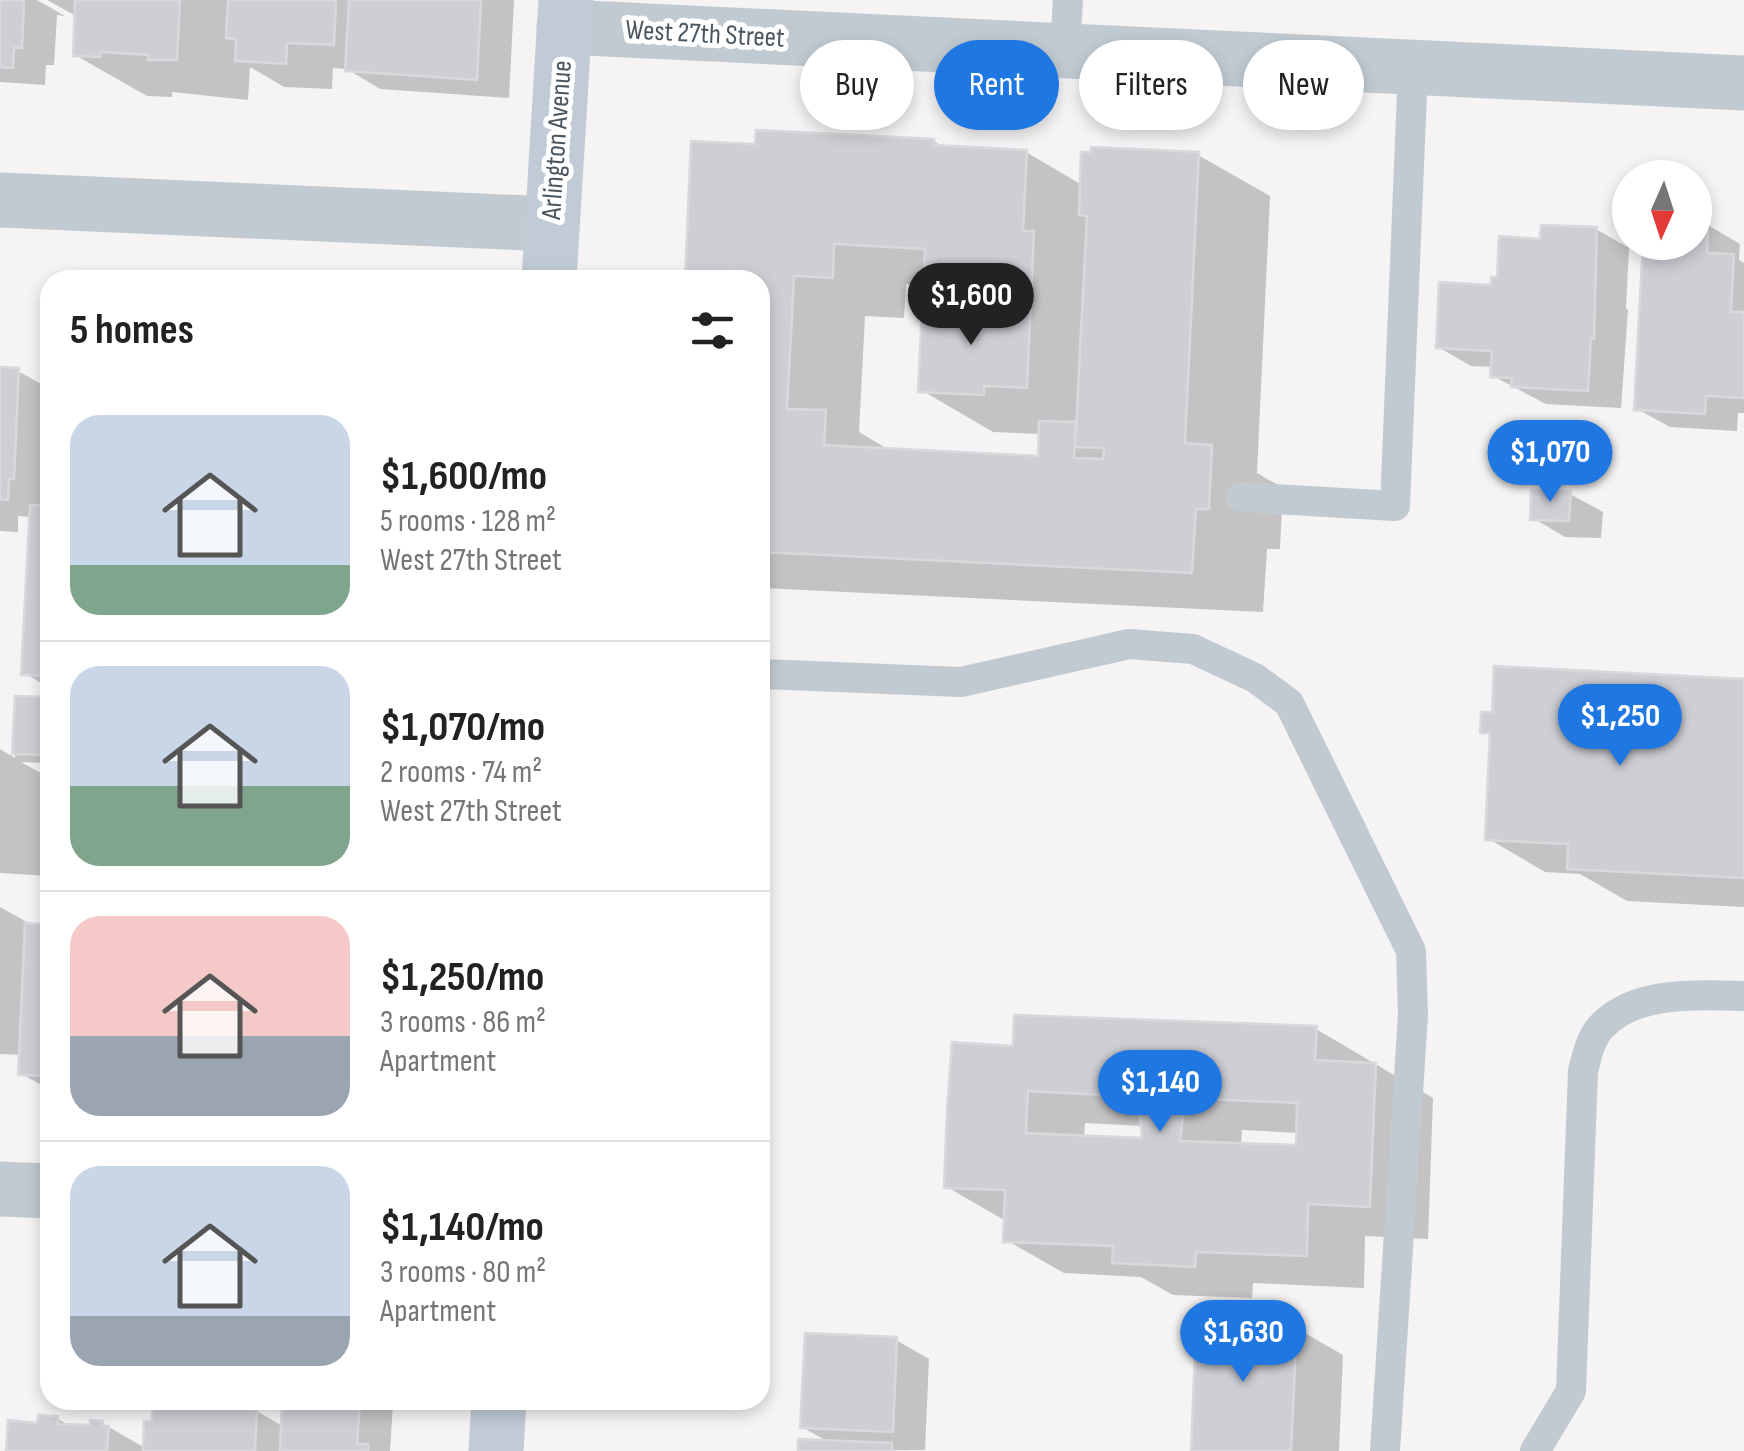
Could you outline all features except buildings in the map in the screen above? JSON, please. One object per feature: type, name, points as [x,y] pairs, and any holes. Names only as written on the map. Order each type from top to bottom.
[{"type":"main road","name":"Arlington Avenue","points":[[549,270],[565,14]]},
{"type":"main road","points":[[496,1451],[498,1410]]},
{"type":"street","name":"West 27th Street","points":[[565,14],[1066,25],[1413,68],[1744,83]]},
{"type":"street","points":[[0,200],[551,224]]},
{"type":"street","points":[[0,1188],[40,1190]]},
{"type":"lane","points":[[1240,497],[1395,506],[1413,68]]},
{"type":"lane","points":[[770,674],[961,682],[1129,644],[1193,650],[1255,678],[1290,702],[1410,951],[1412,1016],[1384,1451]]},
{"type":"lane","points":[[1534,1451],[1572,1391],[1583,1071],[1590,1046],[1601,1026],[1632,1008],[1675,995],[1744,996]]}]
